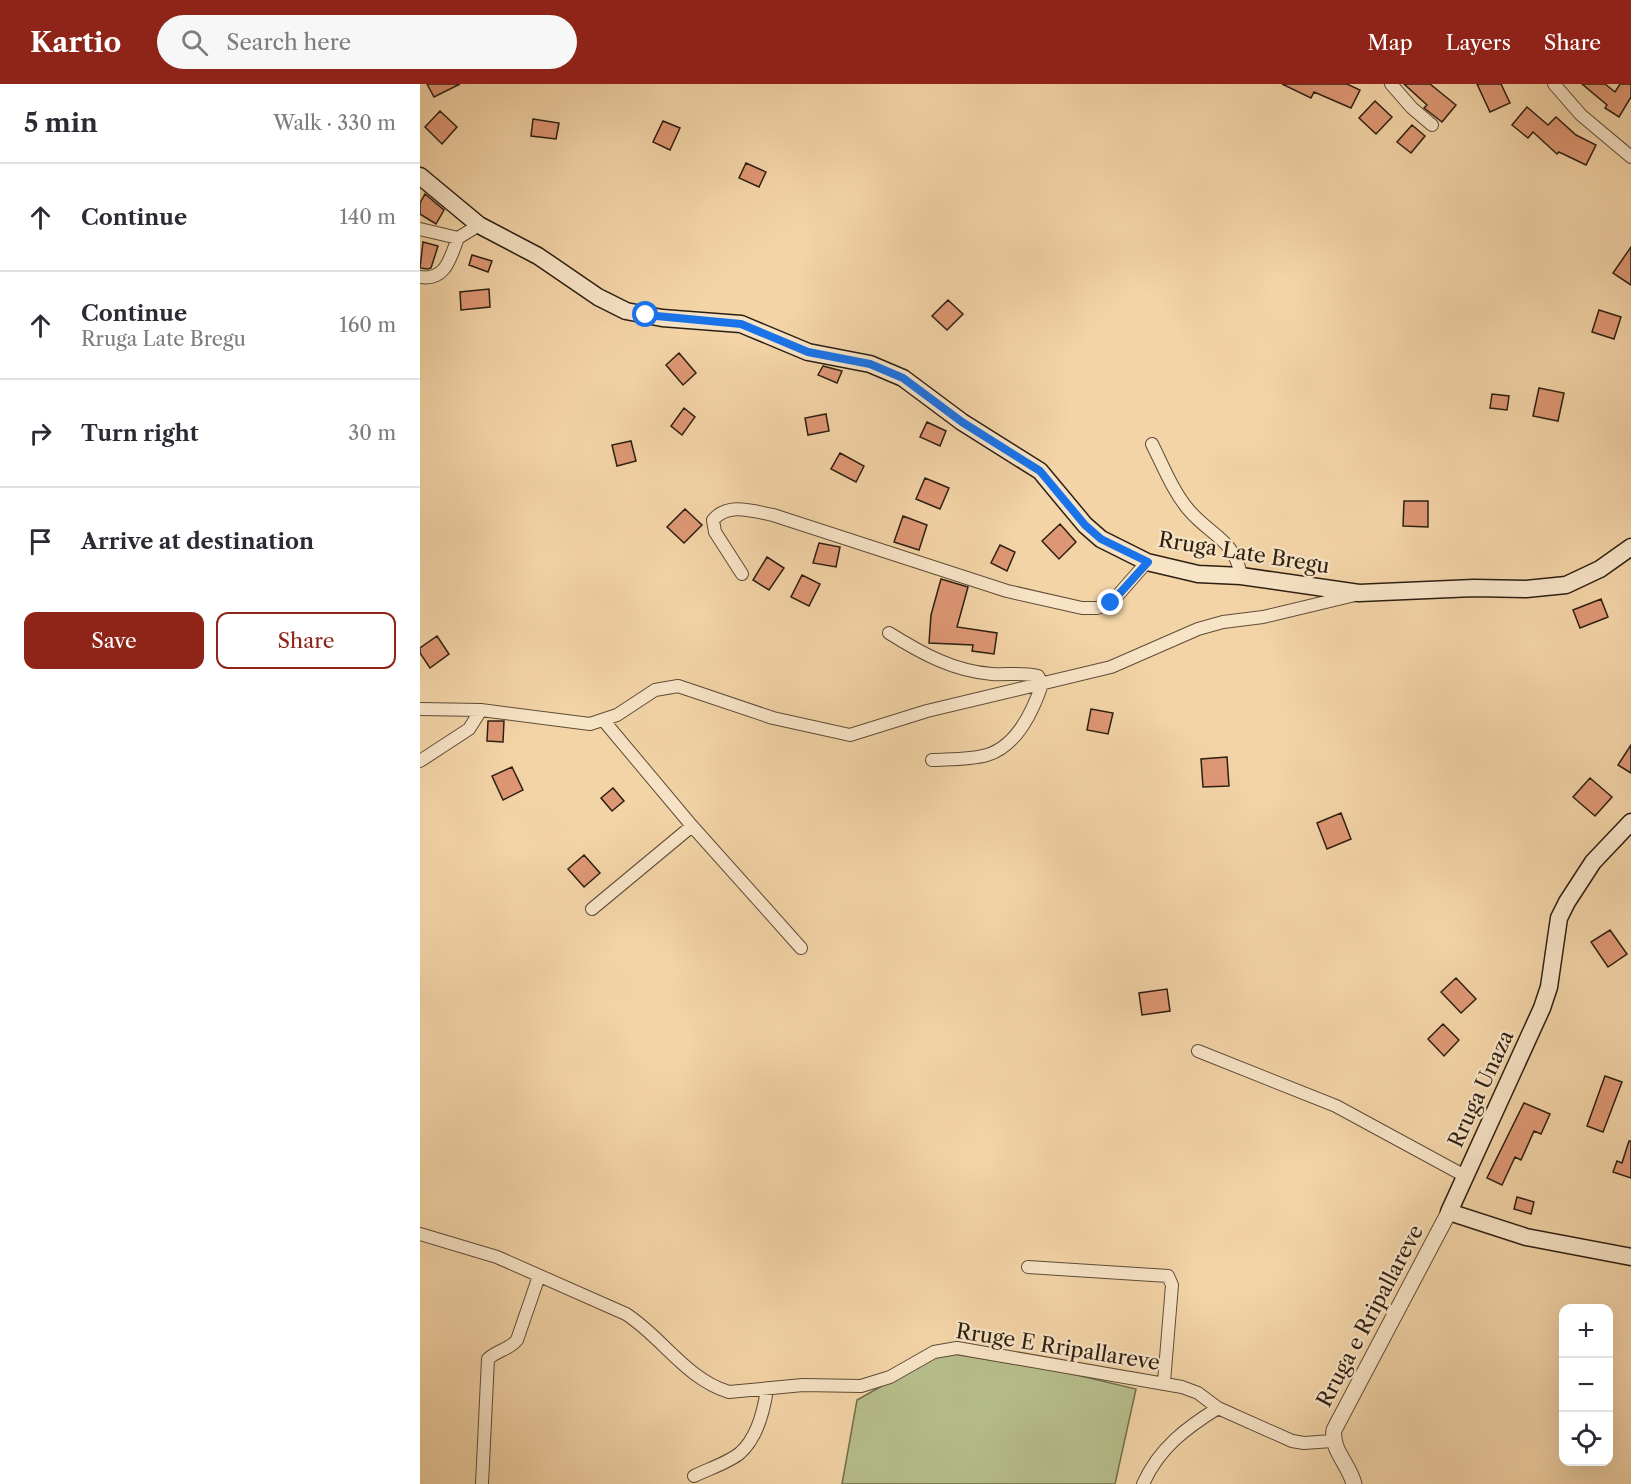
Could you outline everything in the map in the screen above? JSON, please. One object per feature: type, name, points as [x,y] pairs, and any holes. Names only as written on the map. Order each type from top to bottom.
[{"type":"main road","name":"Rruga Late Bregu","points":[[420,176],[479,225],[538,256],[606,301],[626,311],[662,318],[741,324],[808,352],[870,364],[903,378],[962,422],[1040,471],[1085,525],[1101,539],[1148,562],[1198,574],[1241,576],[1359,594],[1558,586],[1592,573],[1631,548]]},
{"type":"main road","name":"Rruga Unaza","points":[[1449,1212],[1542,1008],[1552,968],[1559,918],[1593,862],[1631,822]]},
{"type":"main road","points":[[1449,1212],[1526,1237],[1631,1257]]},
{"type":"street","points":[[1391,84],[1412,108],[1432,125]]},
{"type":"street","points":[[1554,84],[1581,114],[1631,157]]},
{"type":"street","points":[[420,277],[433,278],[441,274],[458,238],[479,225]]},
{"type":"street","points":[[420,229],[458,238]]},
{"type":"street","points":[[1152,444],[1189,511],[1230,547],[1241,576]]},
{"type":"street","points":[[742,574],[715,532],[713,520],[719,513],[732,509],[772,515],[1007,591],[1082,608],[1097,608],[1111,603],[1148,562]]},
{"type":"street","points":[[420,709],[481,710],[574,723],[604,721],[655,690],[678,686],[773,718],[850,735],[927,711],[1111,667],[1198,629],[1223,622],[1263,617],[1359,594]]},
{"type":"street","points":[[889,633],[929,658],[991,674],[1038,676],[1042,684],[1031,714],[1021,729],[998,751],[977,757],[932,760]]},
{"type":"street","points":[[420,761],[469,729],[481,710]]},
{"type":"street","points":[[604,721],[692,826],[801,948]]},
{"type":"street","points":[[592,909],[692,826]]},
{"type":"street","points":[[1198,1051],[1336,1106],[1465,1176]]},
{"type":"street","name":"Rruga e Rripallareve","points":[[1354,1484],[1348,1467],[1332,1441],[1337,1424],[1449,1212]]},
{"type":"street","name":"Rruge E Rripallareve","points":[[420,1234],[497,1257],[637,1322],[688,1368],[718,1388],[729,1392],[803,1386],[861,1386],[875,1383],[945,1348],[1164,1382],[1198,1393],[1218,1408]]},
{"type":"street","points":[[1028,1267],[1168,1276],[1172,1285],[1164,1382]]},
{"type":"street","points":[[482,1484],[488,1359],[494,1353],[512,1346],[517,1340],[539,1276]]},
{"type":"street","points":[[693,1476],[738,1455],[747,1445],[759,1421],[766,1389]]},
{"type":"street","points":[[1143,1484],[1158,1456],[1172,1440],[1218,1408]]},
{"type":"street","name":"Rruga e Rripallareve","points":[[1218,1408],[1292,1441],[1304,1443],[1332,1441]]},
{"type":"green space","points":[[942,1352],[1064,1372],[1136,1389],[1115,1484],[842,1484],[857,1400]]},
{"type":"building","points":[[427,84],[460,84],[434,97]]},
{"type":"building","points":[[1282,84],[1347,84],[1360,90],[1351,108],[1314,92],[1311,98]]},
{"type":"building","points":[[1404,84],[1430,84],[1456,105],[1442,122],[1424,108],[1427,105]]},
{"type":"building","points":[[1477,84],[1501,84],[1510,103],[1490,112]]},
{"type":"building","points":[[1582,84],[1605,84],[1615,92],[1620,84],[1631,84],[1631,97],[1619,117],[1605,108],[1607,105]]},
{"type":"building","points":[[1375,101],[1392,117],[1376,134],[1359,118]]},
{"type":"building","points":[[1527,107],[1548,125],[1556,117],[1576,135],[1596,145],[1586,165],[1559,152],[1557,154],[1533,132],[1528,138],[1512,125]]},
{"type":"building","points":[[440,111],[457,127],[442,144],[425,127]]},
{"type":"building","points":[[533,119],[559,123],[556,139],[531,136]]},
{"type":"building","points":[[663,121],[680,128],[670,150],[653,142]]},
{"type":"building","points":[[1412,125],[1425,136],[1411,153],[1397,142]]},
{"type":"building","points":[[746,163],[766,172],[759,187],[739,178]]},
{"type":"building","points":[[425,194],[444,210],[436,224],[420,214],[420,203]]},
{"type":"building","points":[[423,242],[438,246],[431,268],[428,269],[420,268]]},
{"type":"building","points":[[1631,247],[1631,285],[1613,273]]},
{"type":"building","points":[[472,255],[492,261],[488,272],[469,265]]},
{"type":"building","points":[[489,289],[490,307],[461,310],[460,292]]},
{"type":"building","points":[[948,300],[963,314],[947,330],[932,316]]},
{"type":"building","points":[[1599,310],[1621,317],[1614,339],[1592,332]]},
{"type":"building","points":[[679,353],[696,373],[683,385],[666,365]]},
{"type":"building","points":[[823,366],[842,371],[837,383],[818,375]]},
{"type":"building","points":[[1539,388],[1564,393],[1558,421],[1533,416]]},
{"type":"building","points":[[1492,394],[1509,396],[1507,410],[1490,408]]},
{"type":"building","points":[[684,408],[695,417],[682,435],[671,426]]},
{"type":"building","points":[[826,414],[829,431],[808,435],[805,418]]},
{"type":"building","points":[[927,422],[946,431],[940,446],[920,437]]},
{"type":"building","points":[[631,441],[636,461],[617,466],[612,445]]},
{"type":"building","points":[[840,453],[864,466],[856,482],[831,469]]},
{"type":"building","points":[[925,478],[949,488],[940,509],[916,499]]},
{"type":"building","points":[[1404,501],[1428,501],[1428,527],[1403,526]]},
{"type":"building","points":[[685,509],[702,525],[684,543],[667,527]]},
{"type":"building","points":[[903,516],[927,525],[919,550],[894,542]]},
{"type":"building","points":[[1060,524],[1076,542],[1059,559],[1042,541]]},
{"type":"building","points":[[819,543],[840,547],[836,567],[813,563]]},
{"type":"building","points":[[1000,545],[1015,552],[1007,571],[991,563]]},
{"type":"building","points":[[767,557],[784,568],[769,590],[753,580]]},
{"type":"building","points":[[802,575],[820,584],[809,606],[791,597]]},
{"type":"building","points":[[941,579],[968,587],[957,627],[997,633],[994,654],[972,651],[973,645],[929,643],[931,615]]},
{"type":"building","points":[[1601,599],[1608,617],[1580,628],[1573,610]]},
{"type":"building","points":[[437,636],[449,654],[430,668],[420,653],[420,648]]},
{"type":"building","points":[[1091,709],[1113,713],[1108,734],[1087,730]]},
{"type":"building","points":[[488,721],[504,721],[503,742],[487,741]]},
{"type":"building","points":[[1631,745],[1631,773],[1618,765]]},
{"type":"building","points":[[1227,757],[1229,786],[1203,787],[1201,759]]},
{"type":"building","points":[[512,767],[523,790],[503,800],[492,776]]},
{"type":"building","points":[[1590,778],[1612,797],[1595,816],[1573,797]]},
{"type":"building","points":[[613,788],[624,801],[612,811],[601,798]]},
{"type":"building","points":[[1341,813],[1351,839],[1327,849],[1317,823]]},
{"type":"building","points":[[584,855],[600,873],[584,887],[568,869]]},
{"type":"building","points":[[1610,930],[1627,954],[1608,967],[1591,942]]},
{"type":"building","points":[[1456,978],[1476,999],[1461,1013],[1441,992]]},
{"type":"building","points":[[1167,989],[1170,1011],[1142,1015],[1139,993]]},
{"type":"building","points":[[1443,1024],[1459,1040],[1444,1056],[1428,1039]]},
{"type":"building","points":[[1605,1076],[1622,1082],[1603,1132],[1587,1126]]},
{"type":"building","points":[[1524,1103],[1550,1114],[1541,1134],[1534,1131],[1521,1160],[1515,1157],[1502,1185],[1487,1178]]},
{"type":"building","points":[[1629,1141],[1631,1141],[1631,1178],[1613,1172],[1617,1161],[1622,1163]]},
{"type":"building","points":[[1517,1197],[1534,1202],[1531,1214],[1514,1209]]},
{"type":"route","points":[[646,315],[741,324],[808,352],[870,364],[903,378],[962,422],[1025,459],[1040,471],[1085,525],[1101,539],[1148,562],[1111,603]]}]
